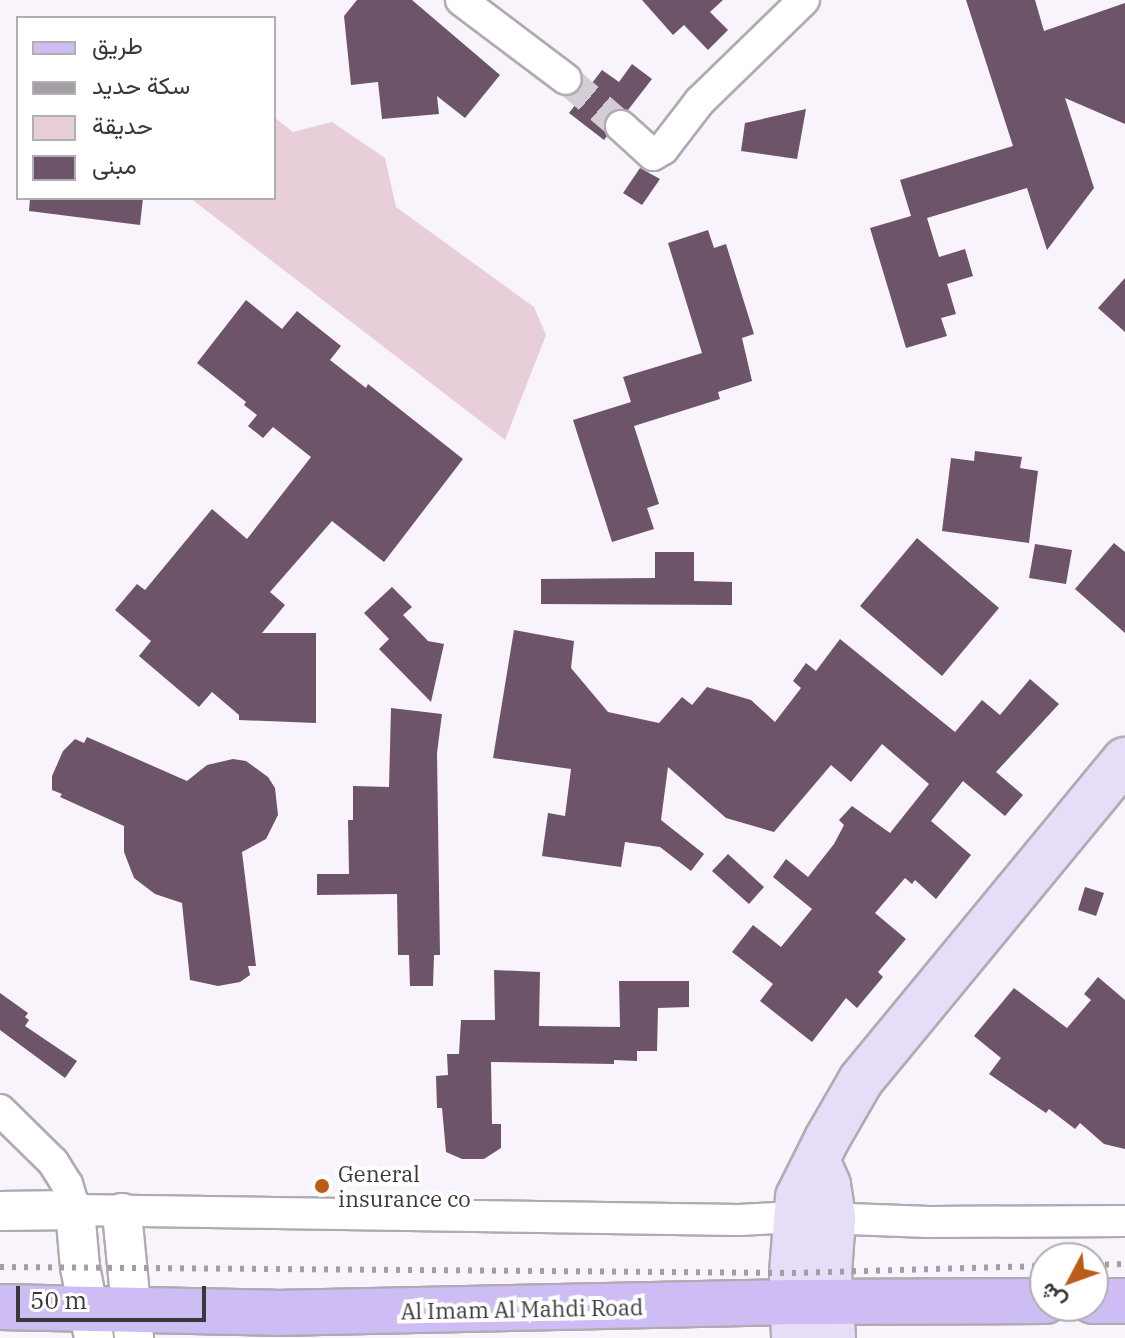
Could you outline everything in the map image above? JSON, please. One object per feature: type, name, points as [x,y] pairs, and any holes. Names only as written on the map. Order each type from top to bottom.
[{"type":"main road","points":[[813,1320],[829,1272],[814,1218],[828,1185],[817,1160],[861,1080],[1125,760]]},
{"type":"main road","name":"Al Imam Al Mahdi Road","points":[[0,1307],[91,1323],[281,1326],[813,1320],[1029,1302]]},
{"type":"street","points":[[461,0],[566,79]]},
{"type":"street","points":[[621,126],[653,155],[663,149],[700,101],[804,0]]},
{"type":"street","points":[[0,1110],[53,1162],[67,1184],[75,1210],[80,1267],[91,1323]]},
{"type":"street","points":[[0,1211],[739,1220],[814,1218],[929,1222],[1125,1221]]},
{"type":"street","points":[[122,1213],[133,1324]]},
{"type":"green space","points":[[276,119],[293,132],[332,122],[385,158],[396,207],[534,307],[546,335],[505,440],[193,200],[276,200]]},
{"type":"building","points":[[357,0],[412,0],[500,75],[465,118],[437,96],[439,114],[382,119],[378,82],[351,85],[344,16]]},
{"type":"building","points":[[642,0],[723,0],[710,12],[728,30],[708,50],[684,25],[673,35]]},
{"type":"building","points":[[966,0],[1035,0],[1044,31],[1125,3],[1125,124],[1065,98],[1094,188],[1047,250],[1027,188],[927,218],[939,257],[965,249],[973,276],[947,284],[956,314],[941,318],[947,336],[906,348],[870,228],[911,216],[900,180],[1013,146]]},
{"type":"building","points":[[632,64],[652,79],[628,110],[616,109],[607,115],[603,123],[607,136],[604,140],[569,113],[602,70],[619,82]]},
{"type":"building","points":[[806,109],[797,159],[741,151],[745,123]]},
{"type":"building","points":[[640,168],[660,179],[642,205],[623,193]]},
{"type":"building","points":[[30,200],[143,200],[140,225],[29,211]]},
{"type":"building","points":[[708,230],[714,248],[726,244],[754,334],[742,338],[752,381],[718,392],[720,399],[634,426],[659,504],[647,508],[654,529],[612,542],[573,420],[631,402],[623,377],[702,353],[668,243]]},
{"type":"building","points":[[1125,278],[1125,332],[1098,308]]},
{"type":"building","points":[[246,300],[282,329],[297,311],[341,346],[330,360],[366,388],[368,384],[463,459],[384,562],[332,521],[270,592],[285,605],[262,633],[316,633],[316,723],[239,720],[239,715],[212,692],[199,707],[139,656],[151,641],[115,610],[137,584],[145,590],[212,509],[247,539],[311,457],[273,427],[263,438],[248,426],[257,415],[244,405],[246,402],[197,363]]},
{"type":"building","points":[[975,451],[1022,457],[1020,468],[1038,471],[1029,543],[942,531],[951,458],[974,461]]},
{"type":"building","points":[[917,538],[999,608],[942,676],[860,606]]},
{"type":"building","points":[[1114,543],[1125,552],[1125,633],[1075,589]]},
{"type":"building","points":[[1035,544],[1072,550],[1066,584],[1029,578]]},
{"type":"building","points":[[655,552],[694,552],[694,581],[732,582],[732,605],[541,604],[541,579],[655,578]]},
{"type":"building","points":[[392,587],[412,607],[403,615],[428,641],[444,644],[431,702],[379,649],[389,639],[364,613]]},
{"type":"building","points":[[514,630],[574,641],[571,668],[608,712],[659,723],[682,697],[692,705],[707,687],[751,700],[775,722],[801,688],[793,681],[806,663],[816,671],[840,639],[955,732],[982,700],[1000,715],[1030,679],[1059,704],[996,772],[1023,795],[1005,816],[963,781],[931,821],[971,855],[936,899],[915,880],[912,884],[905,878],[875,913],[906,939],[878,972],[883,977],[857,1008],[846,998],[812,1042],[760,1001],[773,984],[732,952],[753,925],[781,947],[812,909],[773,877],[786,859],[808,877],[834,844],[844,825],[839,820],[852,806],[890,833],[929,784],[882,744],[851,782],[831,765],[774,832],[726,818],[668,767],[661,820],[704,854],[691,871],[660,847],[625,842],[621,867],[542,856],[548,813],[565,816],[571,769],[493,758]]},
{"type":"building","points":[[391,708],[442,714],[437,753],[440,955],[434,955],[433,986],[410,986],[409,955],[398,955],[397,894],[317,895],[317,874],[349,874],[348,820],[353,820],[353,786],[389,787]]},
{"type":"building","points":[[87,737],[187,781],[207,765],[233,759],[246,761],[268,777],[275,788],[278,815],[266,839],[242,852],[256,966],[248,966],[250,975],[240,982],[218,986],[190,980],[182,903],[155,894],[134,878],[124,852],[124,826],[60,797],[62,794],[52,790],[52,776],[63,751],[75,739],[84,743]]},
{"type":"building","points":[[728,854],[764,887],[749,904],[712,871]]},
{"type":"building","points":[[1085,887],[1104,893],[1096,916],[1078,910]]},
{"type":"building","points":[[494,970],[540,972],[539,1026],[620,1027],[619,981],[689,981],[689,1007],[658,1008],[657,1051],[637,1051],[637,1061],[614,1060],[614,1064],[491,1062],[492,1124],[501,1124],[501,1148],[484,1159],[462,1159],[446,1152],[442,1108],[437,1108],[436,1076],[448,1075],[447,1054],[459,1054],[461,1020],[495,1020]]},
{"type":"building","points":[[1098,977],[1125,1000],[1125,1149],[1104,1144],[1080,1123],[1075,1129],[1049,1109],[1046,1113],[989,1074],[1001,1058],[974,1036],[1014,988],[1067,1028],[1091,1000],[1084,994]]},
{"type":"building","points":[[0,993],[28,1013],[25,1017],[29,1020],[25,1026],[77,1061],[65,1078],[0,1030]]},
{"type":"tunnel","points":[[566,79],[621,126]]},
{"type":"railway","points":[[1109,1264],[1125,1264]]},
{"type":"railway","points":[[0,1267],[792,1273],[1029,1266]]},
{"type":"place","name":"General insurance co","points":[[322,1186]]}]
